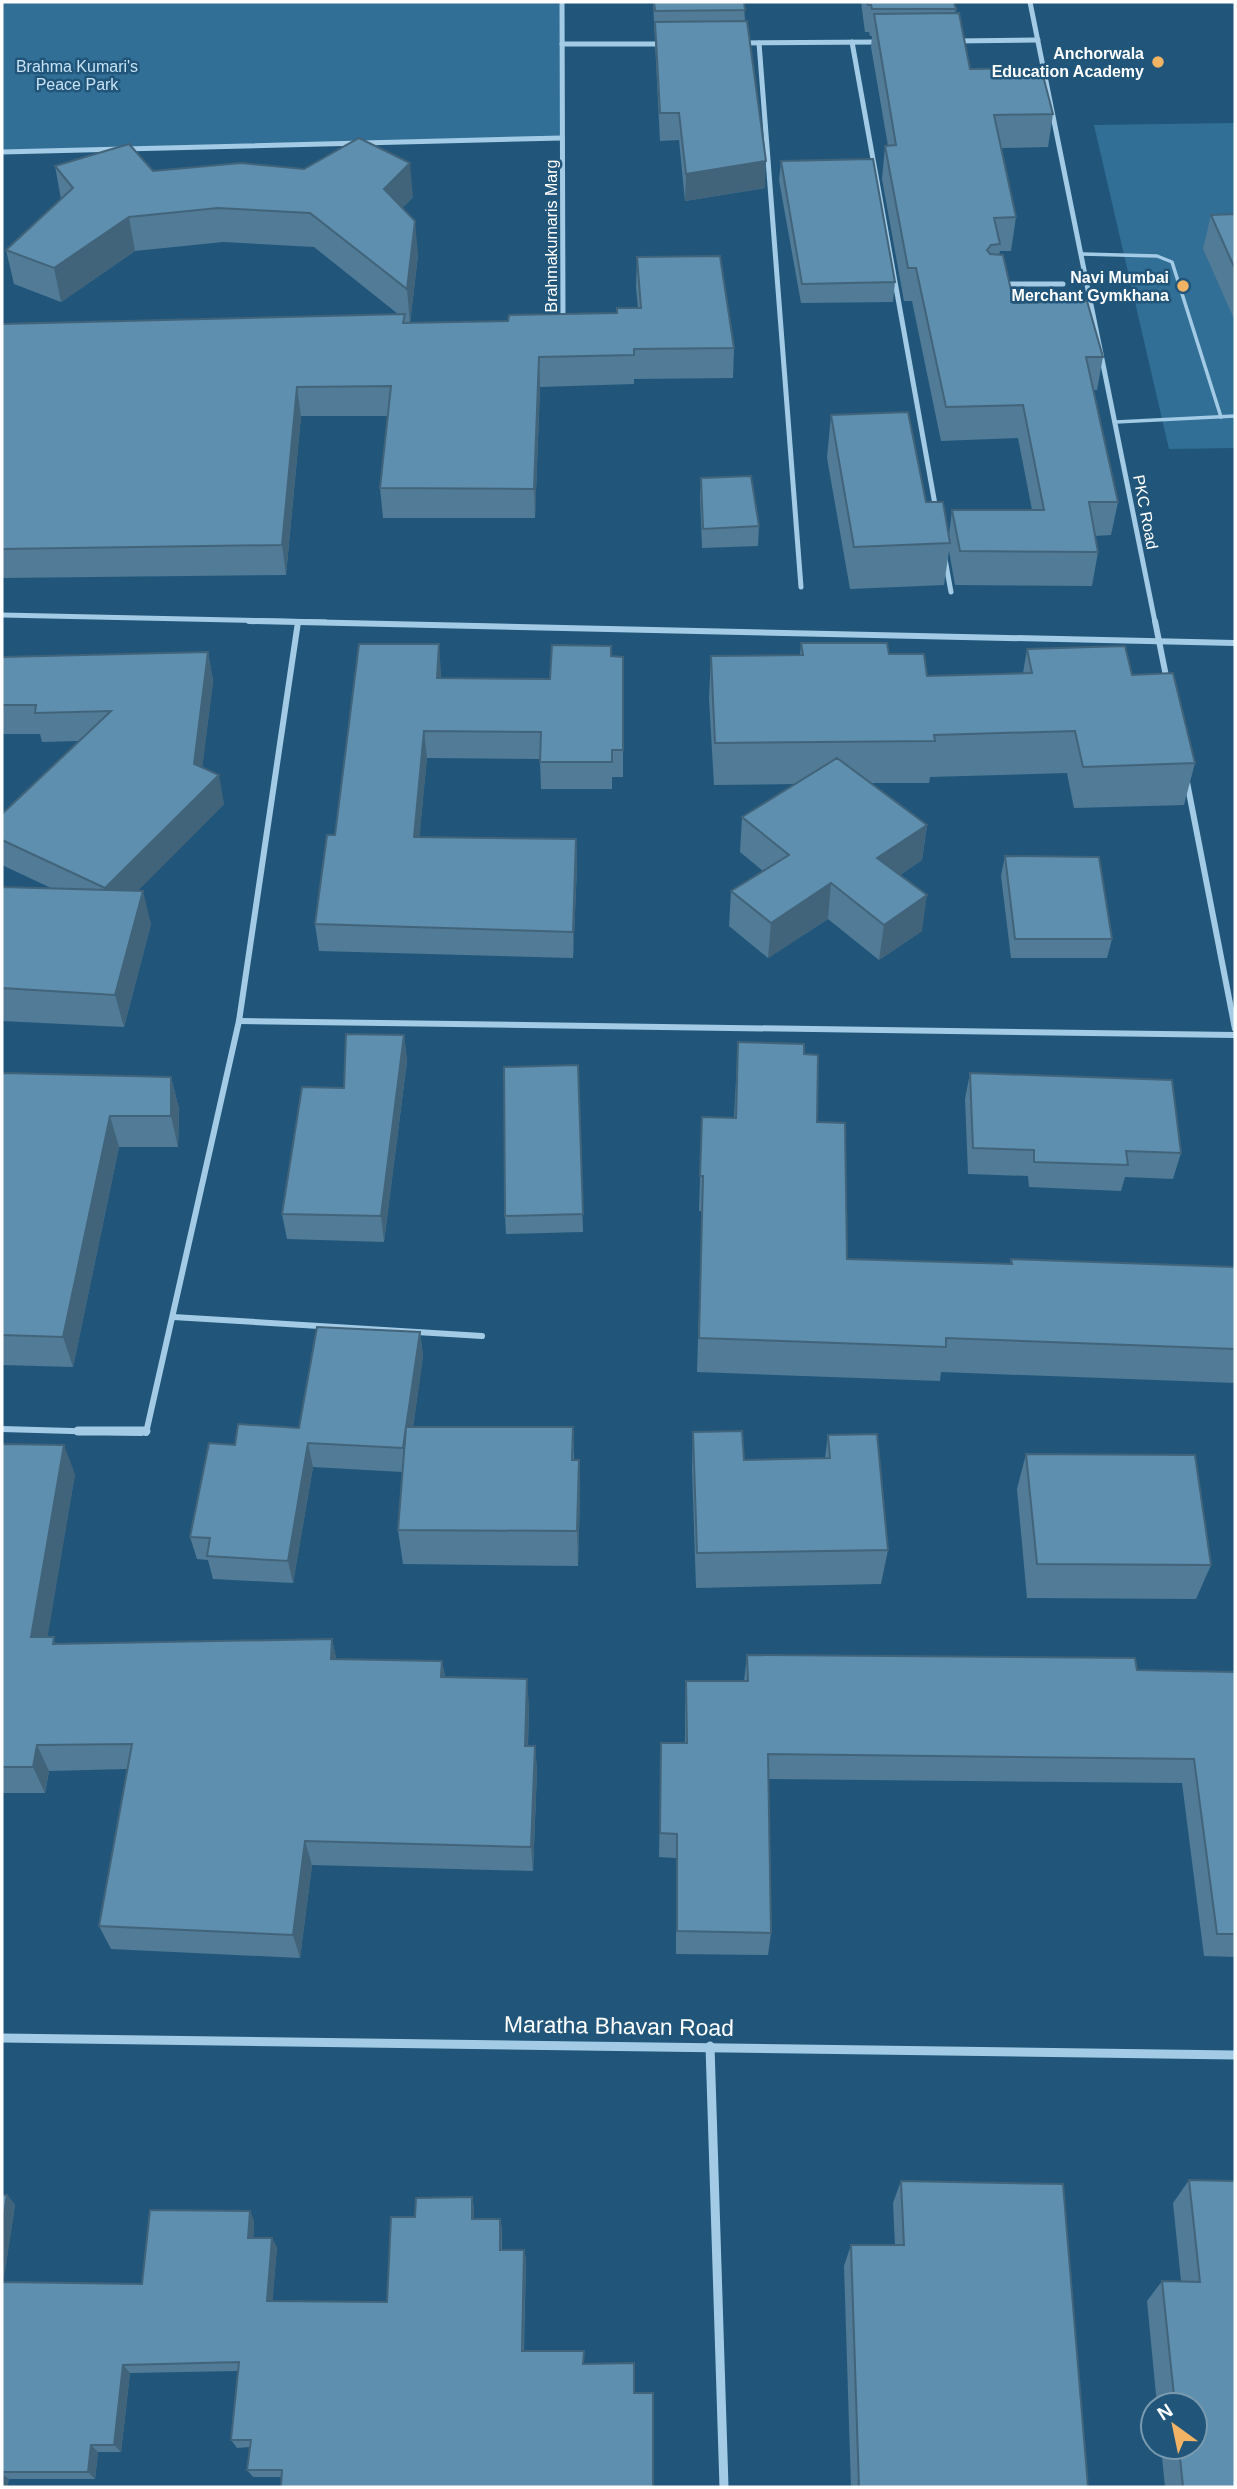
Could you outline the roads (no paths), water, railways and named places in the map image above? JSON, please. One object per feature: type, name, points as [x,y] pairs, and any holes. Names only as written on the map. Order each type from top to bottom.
[{"type":"street","name":"Brahmakumaris Marg","points":[[562,2],[564,328]]},
{"type":"street","name":"PKC Road","points":[[1030,2],[1170,695]]},
{"type":"street","points":[[945,41],[1038,40]]},
{"type":"street","points":[[733,43],[892,41]]},
{"type":"street","points":[[852,42],[936,512]]},
{"type":"street","points":[[759,43],[802,587]]},
{"type":"street","points":[[562,44],[667,44]]},
{"type":"street","points":[[2,152],[562,138]]},
{"type":"street","points":[[1000,284],[1063,284]]},
{"type":"street","points":[[944,552],[951,592]]},
{"type":"street","points":[[2,615],[1235,643]]},
{"type":"street","points":[[2,1429],[146,1433],[239,1021],[298,622]]},
{"type":"street","points":[[1185,775],[1235,1028]]},
{"type":"street","points":[[239,1021],[1235,1035]]},
{"type":"street","points":[[173,1317],[482,1336]]},
{"type":"street","name":"Maratha Bhavan Road","points":[[2,2038],[1235,2055]]},
{"type":"street","points":[[710,2046],[724,2487]]},
{"type":"lane","points":[[1082,254],[1157,256],[1172,262],[1221,417]]},
{"type":"lane","points":[[1115,422],[1235,416]]},
{"type":"place","name":"Anchorwala Education Academy","points":[[1158,62]]},
{"type":"place","name":"Navi Mumbai Merchant Gymkhana","points":[[1183,286]]},
{"type":"park label","name":"Brahma Kumari's Peace Park","points":[[77,75]]}]
